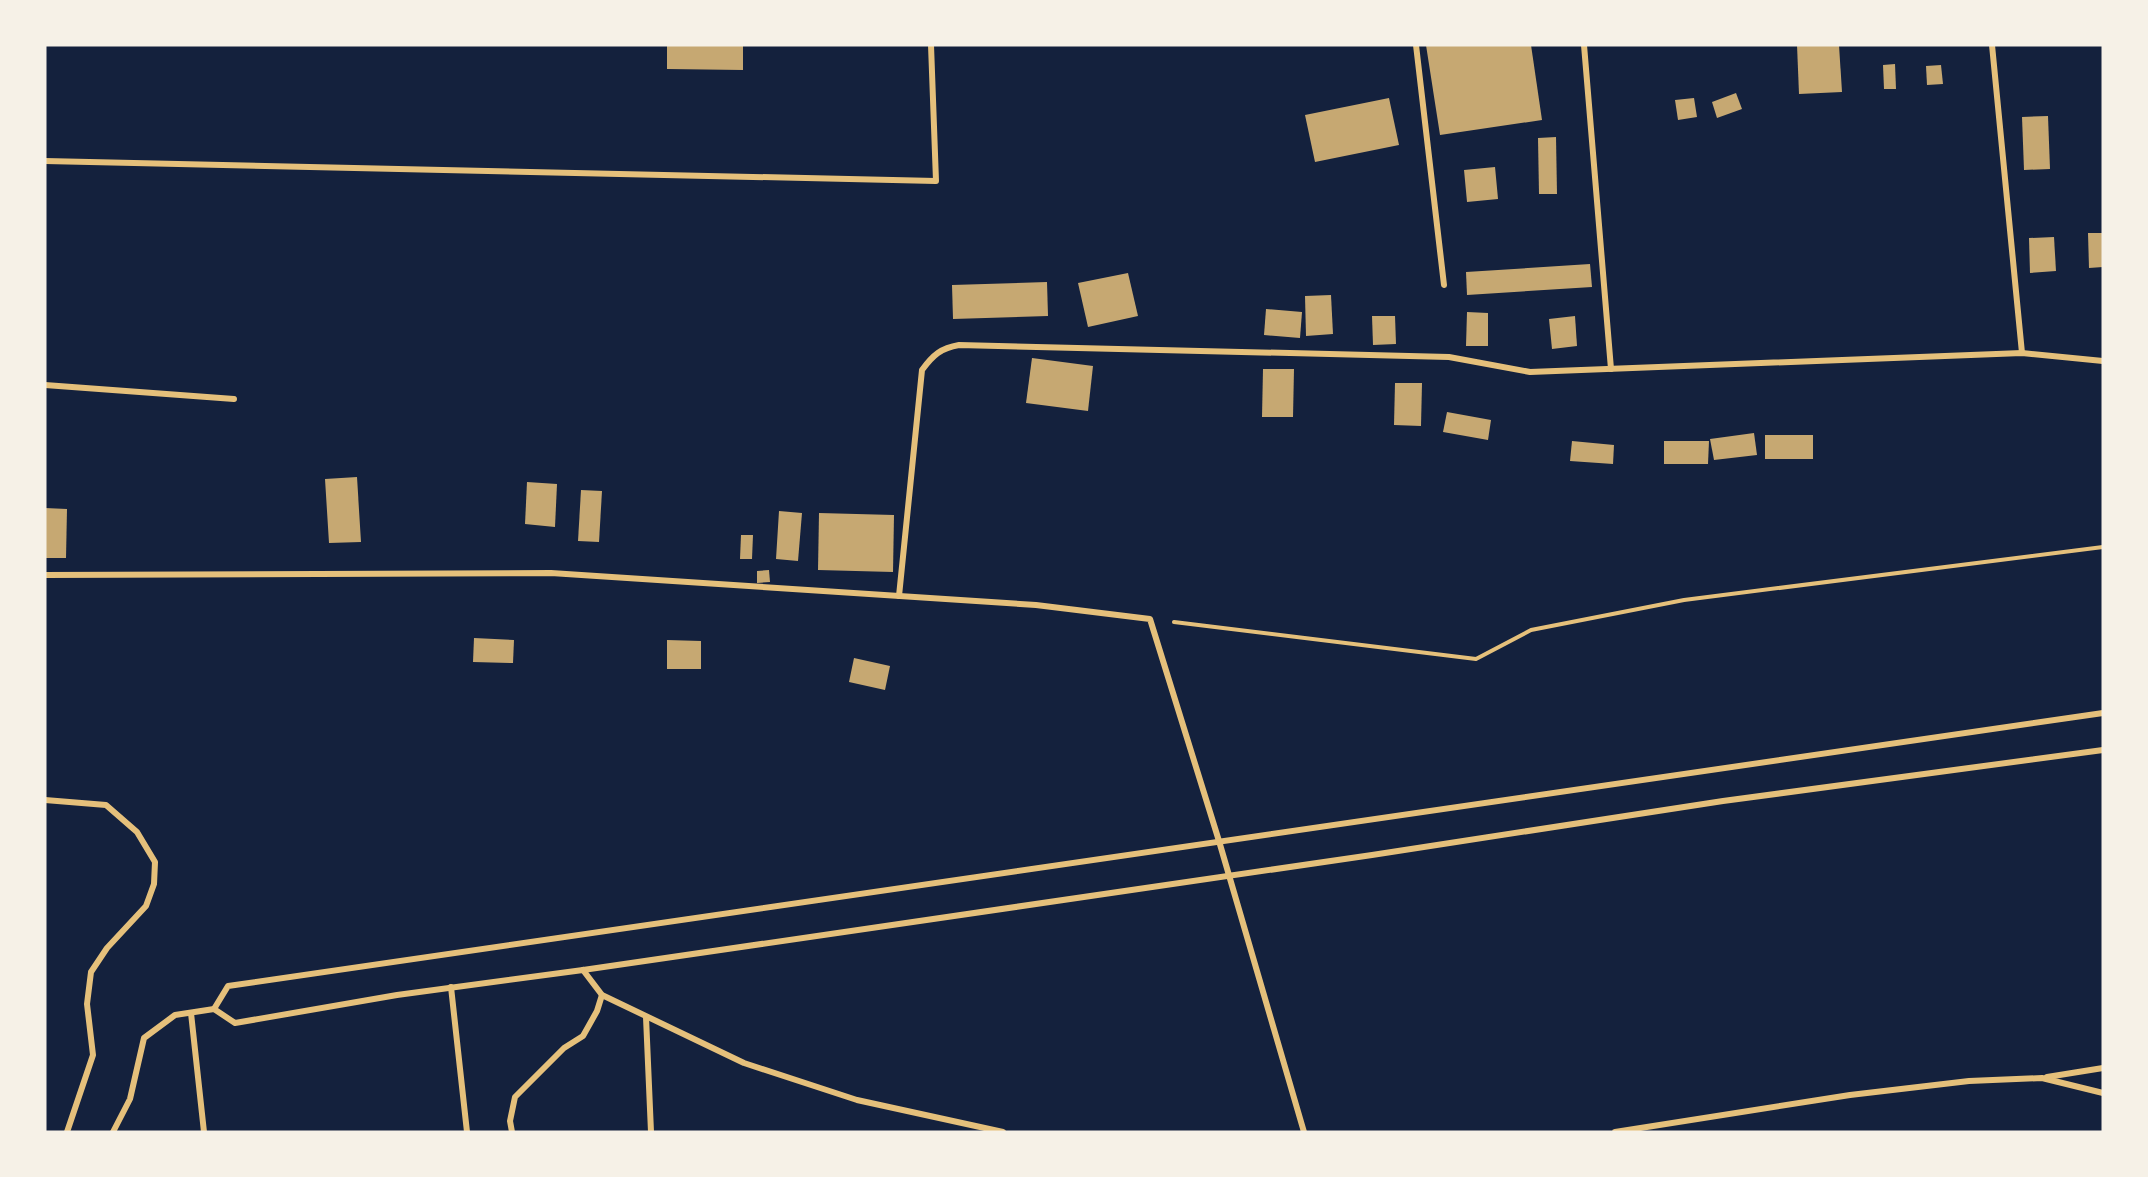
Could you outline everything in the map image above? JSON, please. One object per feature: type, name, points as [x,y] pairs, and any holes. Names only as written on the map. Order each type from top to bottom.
[{"type":"street","points":[[45,161],[936,181],[931,45]]},
{"type":"street","points":[[1416,45],[1444,285]]},
{"type":"street","points":[[1584,45],[1611,369]]},
{"type":"street","points":[[1992,45],[2022,353]]},
{"type":"street","points":[[899,596],[922,370],[937,352],[947,347],[959,345],[1449,357],[1530,372],[2022,353],[2103,361]]},
{"type":"street","points":[[45,385],[234,399]]},
{"type":"street","points":[[45,575],[551,573],[1036,605],[1150,619],[1219,841],[1304,1132]]},
{"type":"street","points":[[214,1009],[228,986],[2103,713]]},
{"type":"street","points":[[113,1132],[130,1099],[144,1038],[175,1015],[214,1009],[235,1023],[397,994],[583,970],[1229,876],[1723,801],[2103,750]]},
{"type":"street","points":[[45,800],[106,805],[137,832],[155,862],[154,884],[146,906],[107,948],[91,972],[87,1004],[93,1055],[66,1132]]},
{"type":"street","points":[[583,970],[602,995],[744,1063],[857,1100],[1003,1132]]},
{"type":"street","points":[[451,987],[467,1132]]},
{"type":"street","points":[[512,1132],[510,1121],[515,1096],[564,1048],[584,1036],[597,1011],[602,995]]},
{"type":"street","points":[[191,1012],[204,1132]]},
{"type":"street","points":[[646,1017],[651,1132]]},
{"type":"street","points":[[1615,1132],[1850,1095],[1969,1081],[2042,1078],[2103,1068]]},
{"type":"street","points":[[2042,1078],[2103,1093]]},
{"type":"street","points":[[969,1124],[972,1132]]},
{"type":"path","points":[[1150,619],[1476,659],[1531,630],[1684,600],[2103,547]]},
{"type":"building","points":[[667,45],[743,45],[743,70],[667,69]]},
{"type":"building","points":[[1426,45],[1531,45],[1542,120],[1440,135]]},
{"type":"building","points":[[1797,45],[1839,45],[1842,92],[1799,94]]},
{"type":"building","points":[[1895,64],[1896,89],[1884,89],[1883,65]]},
{"type":"building","points":[[1941,65],[1943,84],[1927,85],[1926,66]]},
{"type":"building","points":[[1736,93],[1742,109],[1717,118],[1712,102]]},
{"type":"building","points":[[1389,98],[1399,145],[1315,162],[1305,115]]},
{"type":"building","points":[[1694,98],[1697,117],[1678,120],[1675,100]]},
{"type":"building","points":[[2048,116],[2050,169],[2024,170],[2022,117]]},
{"type":"building","points":[[1556,137],[1557,194],[1539,194],[1538,138]]},
{"type":"building","points":[[1495,167],[1498,199],[1467,202],[1464,170]]},
{"type":"building","points":[[2088,233],[2103,233],[2103,267],[2089,268]]},
{"type":"building","points":[[2054,237],[2056,271],[2030,273],[2029,238]]},
{"type":"building","points":[[1590,264],[1592,287],[1467,295],[1466,272]]},
{"type":"building","points":[[1128,273],[1138,316],[1088,327],[1078,283]]},
{"type":"building","points":[[1047,282],[1048,316],[953,319],[952,285]]},
{"type":"building","points":[[1331,295],[1333,334],[1306,336],[1305,296]]},
{"type":"building","points":[[1266,309],[1302,312],[1300,338],[1264,335]]},
{"type":"building","points":[[1467,312],[1488,313],[1488,346],[1466,346]]},
{"type":"building","points":[[1372,316],[1395,316],[1396,344],[1373,345]]},
{"type":"building","points":[[1575,316],[1577,346],[1552,349],[1549,319]]},
{"type":"building","points":[[1032,358],[1093,366],[1088,411],[1026,403]]},
{"type":"building","points":[[1263,369],[1294,369],[1293,417],[1262,417]]},
{"type":"building","points":[[1395,383],[1422,383],[1421,426],[1394,425]]},
{"type":"building","points":[[1447,412],[1491,420],[1488,440],[1443,432]]},
{"type":"building","points":[[1754,433],[1757,455],[1714,460],[1710,439]]},
{"type":"building","points":[[1765,435],[1813,435],[1813,459],[1765,459]]},
{"type":"building","points":[[1572,441],[1614,445],[1613,464],[1570,461]]},
{"type":"building","points":[[1664,441],[1709,441],[1708,464],[1664,464]]},
{"type":"building","points":[[357,477],[361,542],[329,543],[325,479]]},
{"type":"building","points":[[527,482],[557,484],[555,527],[525,524]]},
{"type":"building","points":[[581,490],[602,491],[599,542],[578,541]]},
{"type":"building","points":[[45,508],[67,509],[66,558],[45,558]]},
{"type":"building","points":[[779,511],[802,513],[798,561],[776,559]]},
{"type":"building","points":[[819,513],[894,515],[893,572],[818,570]]},
{"type":"building","points":[[741,535],[753,535],[752,559],[740,559]]},
{"type":"building","points":[[769,570],[770,582],[757,583],[757,571]]},
{"type":"building","points":[[474,638],[514,640],[513,663],[473,662]]},
{"type":"building","points":[[667,640],[701,641],[701,669],[667,669]]},
{"type":"building","points":[[854,658],[890,666],[885,690],[849,682]]}]
